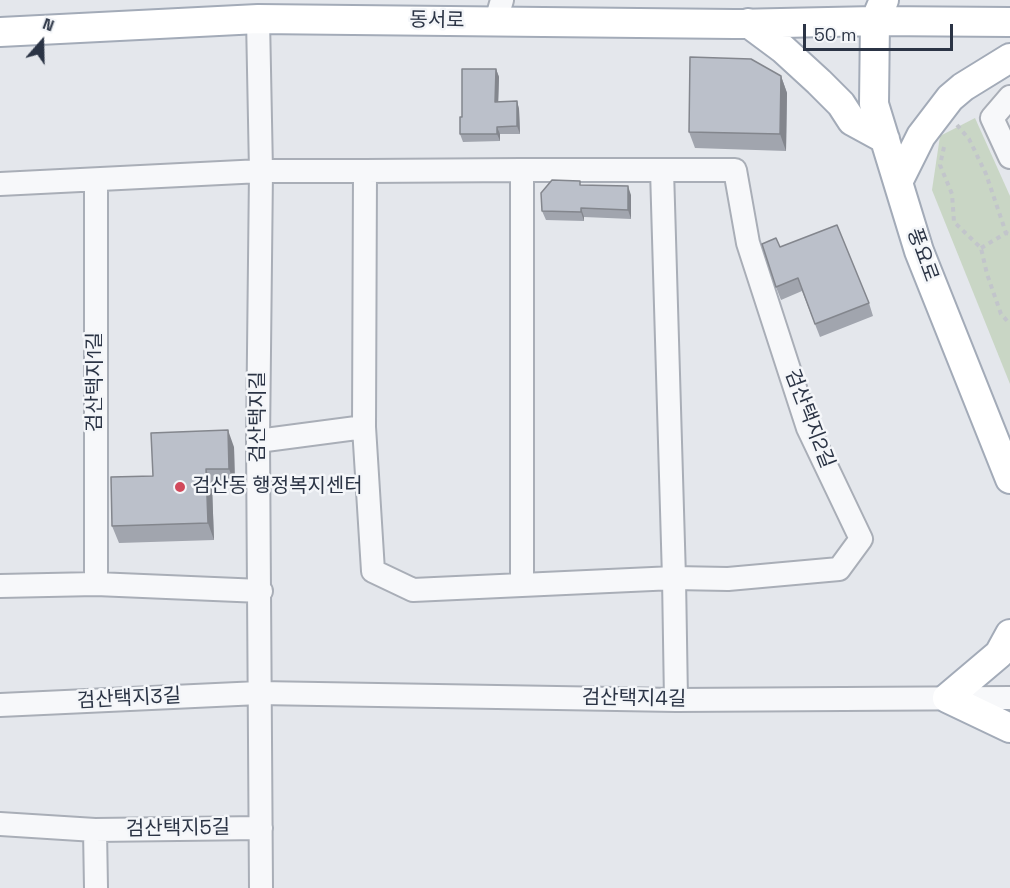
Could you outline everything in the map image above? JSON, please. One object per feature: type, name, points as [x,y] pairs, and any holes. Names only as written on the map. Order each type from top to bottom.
[{"type":"main road","points":[[775,0],[741,24],[783,49],[841,104],[852,121],[885,140]]},
{"type":"main road","points":[[958,0],[977,22]]},
{"type":"main road","name":"동서로","points":[[0,32],[258,19],[499,11],[741,24],[874,7],[977,22],[1010,22]]},
{"type":"main road","name":"풍요로","points":[[874,7],[874,104],[919,251],[1010,479]]},
{"type":"main road","points":[[898,182],[921,136],[950,98],[963,87],[1010,58]]},
{"type":"main road","points":[[1010,634],[999,654],[947,698],[1010,728]]},
{"type":"street","name":"검산택지길","points":[[258,19],[261,171],[258,441],[261,591],[259,693],[261,888]]},
{"type":"street","points":[[1010,97],[992,118],[1010,157]]},
{"type":"street","points":[[522,170],[522,585]]},
{"type":"street","points":[[662,170],[676,700]]},
{"type":"street","name":"검산택지2길","points":[[261,171],[735,170],[748,243],[808,428],[861,539],[839,569],[728,579],[674,578],[413,590],[373,571],[364,427],[365,171]]},
{"type":"street","points":[[0,184],[261,171]]},
{"type":"street","name":"검산택지1길","points":[[96,180],[96,584]]},
{"type":"street","points":[[258,441],[364,427]]},
{"type":"street","points":[[0,586],[96,584],[261,591]]},
{"type":"street","name":"검산택지4길","points":[[259,693],[676,700],[1010,698]]},
{"type":"street","name":"검산택지3길","points":[[0,705],[259,693]]},
{"type":"street","name":"검산택지5길","points":[[0,825],[95,830],[261,828]]},
{"type":"street","points":[[95,830],[96,888]]},
{"type":"path","points":[[950,129],[954,121],[969,139],[986,174],[1008,234],[981,248]]},
{"type":"path","points":[[944,146],[940,165],[952,194],[954,222],[981,248],[1001,314],[1010,324]]},
{"type":"green space","points":[[975,118],[1010,196],[1010,384],[932,190],[940,136]]},
{"type":"building","points":[[690,57],[751,59],[781,76],[780,134],[689,132]]},
{"type":"building","points":[[462,69],[496,69],[495,102],[517,101],[517,126],[497,127],[497,134],[460,134]]},
{"type":"building","points":[[552,180],[580,181],[580,185],[628,186],[628,210],[581,208],[581,212],[542,211],[541,193]]},
{"type":"building","points":[[837,225],[869,303],[815,324],[798,278],[776,287],[762,244],[776,238],[780,247]]},
{"type":"building","points":[[228,430],[229,469],[206,469],[208,523],[112,526],[111,477],[153,476],[151,433]]},
{"type":"place","name":"검산동 행정복지센터","points":[[180,487]]}]
